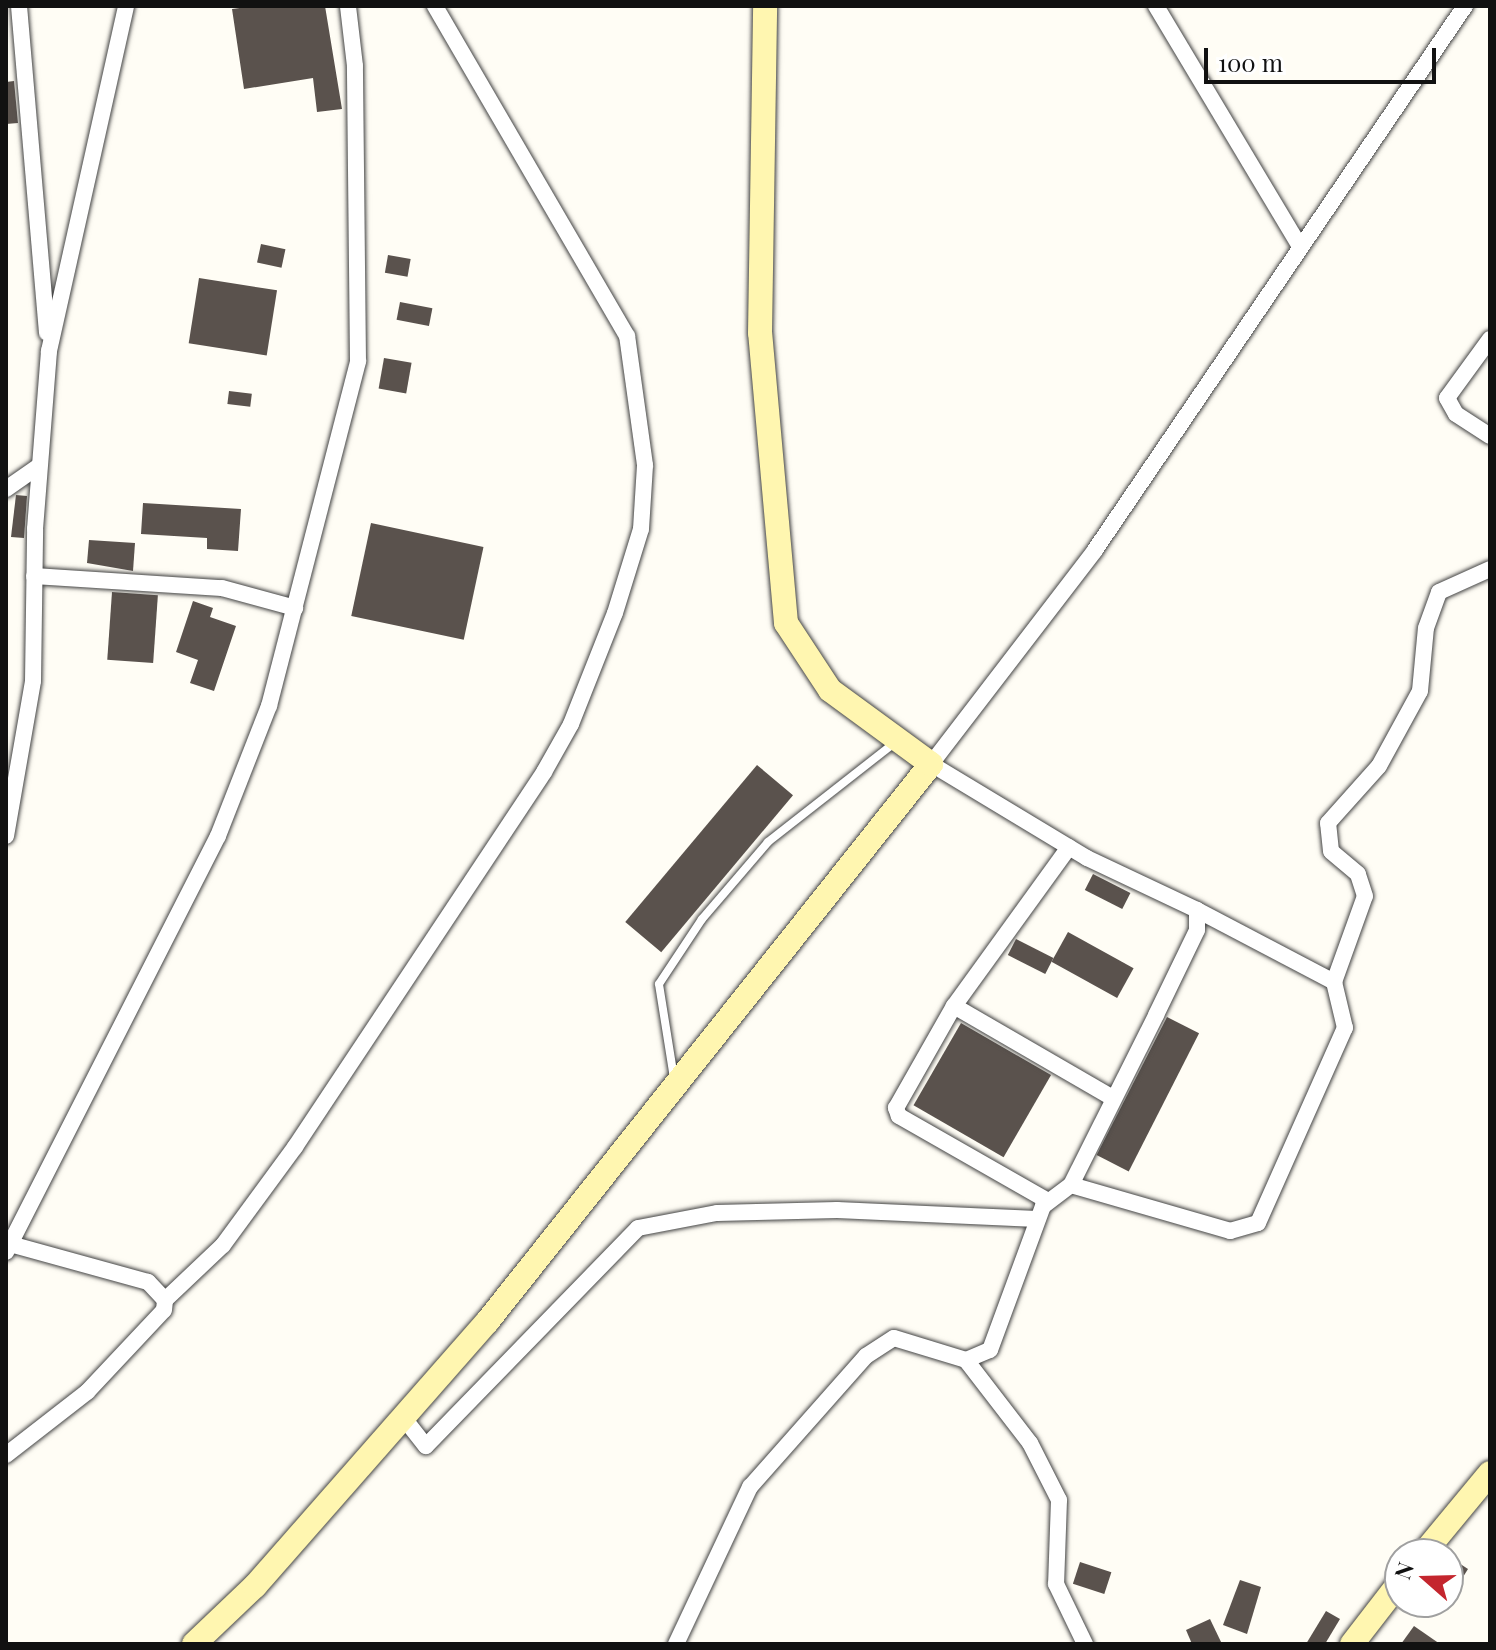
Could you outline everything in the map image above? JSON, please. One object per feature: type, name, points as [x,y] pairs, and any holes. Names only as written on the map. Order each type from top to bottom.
[{"type":"street","points":[[19,6],[49,351]]},
{"type":"street","points":[[6,836],[32,695],[39,466],[49,351],[126,6]]},
{"type":"street","points":[[165,1300],[148,1282],[8,1248],[218,836],[269,706],[358,361],[355,66],[348,6]]},
{"type":"street","points":[[6,1455],[87,1392],[148,1329],[165,1300],[223,1245],[295,1147],[544,772],[571,724],[610,627],[641,529],[645,465],[627,336],[435,6]]},
{"type":"street","points":[[765,6],[760,333],[786,623],[830,690],[931,764],[1069,847],[1334,982]]},
{"type":"street","points":[[1156,6],[1299,245]]},
{"type":"street","points":[[194,1644],[255,1586],[403,1417],[676,1087],[931,764],[1095,550],[1299,245],[1465,6]]},
{"type":"street","points":[[1490,339],[1447,398],[1456,414],[1490,436]]},
{"type":"street","points":[[6,489],[39,466]]},
{"type":"street","points":[[1071,1185],[1230,1231],[1258,1223],[1338,1052],[1345,1028],[1334,982],[1365,896],[1358,874],[1331,851],[1328,823],[1379,766],[1420,691],[1426,628],[1439,592],[1490,569]]},
{"type":"street","points":[[34,576],[222,588],[295,608]]},
{"type":"street","points":[[1048,1201],[899,1116],[897,1100],[954,1006],[1069,847]]},
{"type":"street","points":[[676,1644],[750,1487],[866,1356],[894,1338],[966,1360],[983,1355],[995,1342],[1037,1219],[1048,1201],[1071,1185],[1197,930],[1197,910]]},
{"type":"street","points":[[954,1006],[1113,1098]]},
{"type":"street","points":[[403,1417],[426,1446],[638,1228],[717,1213],[837,1210],[1037,1219]]},
{"type":"street","points":[[966,1360],[1030,1443],[1059,1500],[1056,1584],[1085,1644]]},
{"type":"street","points":[[1436,1538],[1490,1473]]},
{"type":"street","points":[[1352,1644],[1384,1603]]},
{"type":"lane","points":[[676,1087],[659,984],[702,919],[768,842],[897,741]]},
{"type":"building","points":[[325,6],[342,109],[317,112],[313,78],[244,89],[232,9]]},
{"type":"building","points":[[14,81],[18,123],[6,124],[6,82]]},
{"type":"building","points":[[261,244],[285,249],[282,268],[257,263]]},
{"type":"building","points":[[388,255],[411,259],[408,277],[385,273]]},
{"type":"building","points":[[199,278],[277,290],[267,356],[189,343]]},
{"type":"building","points":[[400,302],[432,308],[429,326],[397,320]]},
{"type":"building","points":[[384,358],[412,363],[406,393],[379,389]]},
{"type":"building","points":[[229,391],[252,394],[250,407],[227,404]]},
{"type":"building","points":[[16,495],[27,496],[24,538],[11,537]]},
{"type":"building","points":[[143,503],[241,509],[238,551],[207,549],[207,538],[141,534]]},
{"type":"building","points":[[371,523],[483,547],[464,640],[351,616]]},
{"type":"building","points":[[89,540],[135,543],[133,571],[87,563]]},
{"type":"building","points":[[112,592],[158,595],[153,663],[107,660]]},
{"type":"building","points":[[193,601],[213,608],[210,617],[236,626],[214,691],[190,683],[198,660],[176,652]]},
{"type":"building","points":[[757,765],[793,795],[661,952],[625,922]]},
{"type":"building","points":[[1093,874],[1130,893],[1122,909],[1085,890]]},
{"type":"building","points":[[1068,932],[1134,968],[1117,998],[1052,962]]},
{"type":"building","points":[[1016,939],[1053,958],[1045,974],[1008,955]]},
{"type":"building","points":[[1167,1017],[1199,1033],[1129,1171],[1097,1155]]},
{"type":"building","points":[[961,1023],[1051,1075],[1004,1157],[914,1105]]},
{"type":"building","points":[[1080,1562],[1111,1572],[1104,1594],[1073,1584]]},
{"type":"building","points":[[1240,1580],[1261,1587],[1247,1634],[1223,1625]]},
{"type":"building","points":[[1326,1611],[1340,1619],[1325,1644],[1306,1644]]},
{"type":"building","points":[[1210,1619],[1222,1644],[1192,1644],[1186,1630]]},
{"type":"building","points":[[1414,1626],[1440,1644],[1401,1644]]}]
